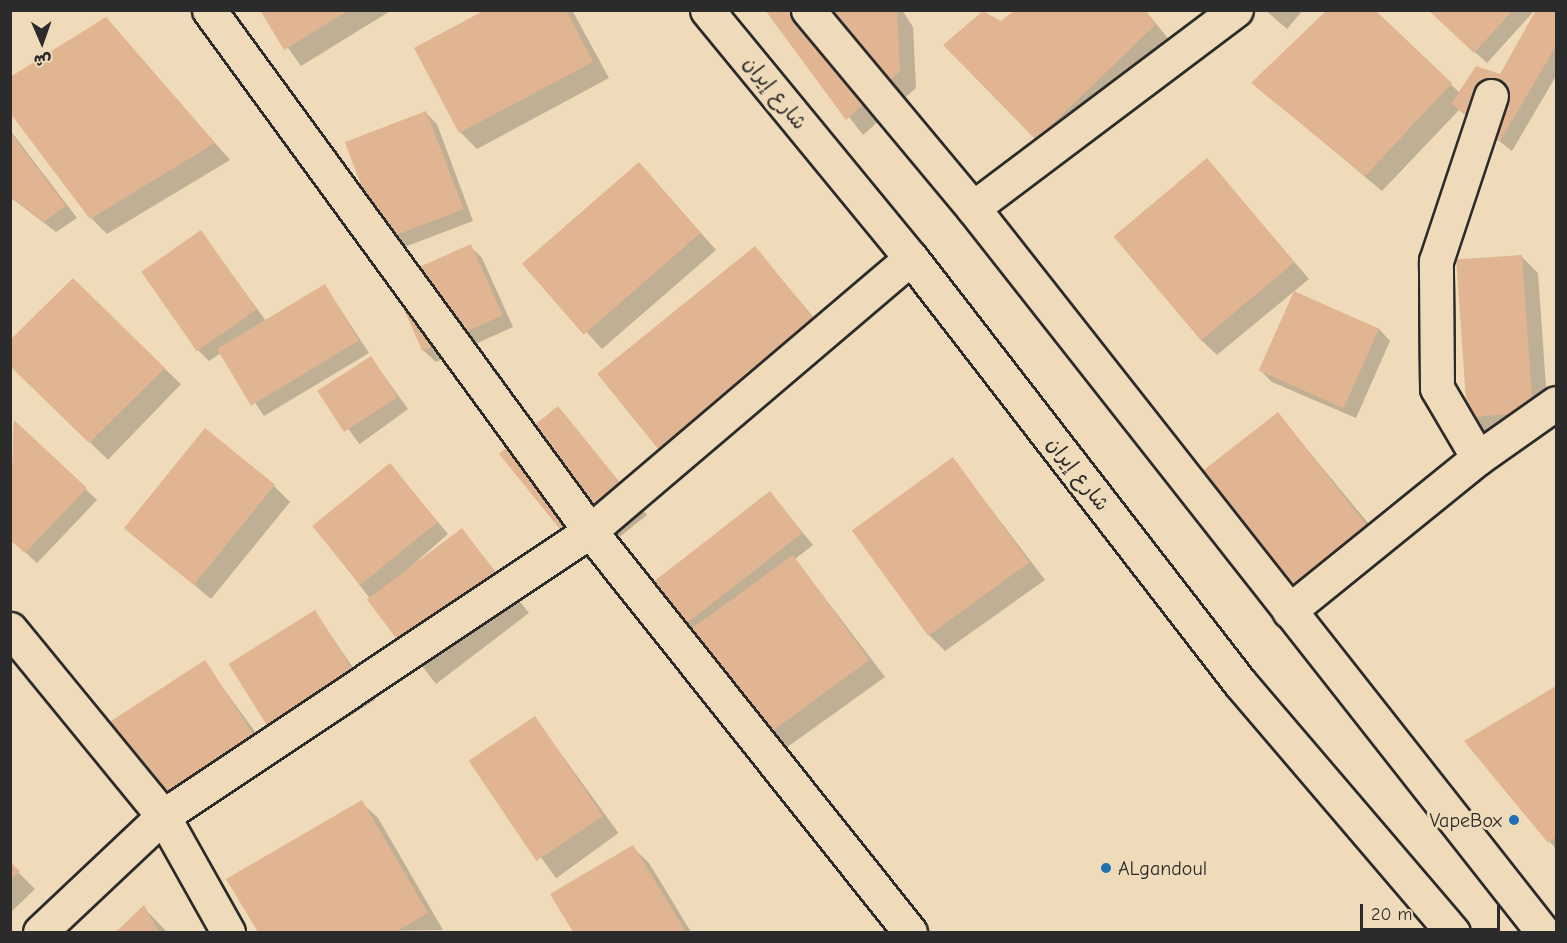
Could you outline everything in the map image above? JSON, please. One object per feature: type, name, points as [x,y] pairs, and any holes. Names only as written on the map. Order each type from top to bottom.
[{"type":"street","points":[[209,10],[590,531],[910,933]]},
{"type":"street","name":"شارع إيران","points":[[707,10],[911,258],[1240,683],[1453,933]]},
{"type":"street","points":[[808,10],[973,208],[1543,933]]},
{"type":"street","points":[[973,208],[1236,10]]},
{"type":"street","points":[[1478,458],[1437,388],[1436,261],[1491,96]]},
{"type":"street","points":[[40,933],[163,816],[590,531],[911,258]]},
{"type":"street","points":[[1288,611],[1478,458],[1557,403]]},
{"type":"street","points":[[10,629],[163,816],[228,933]]},
{"type":"building","points":[[260,10],[349,10],[284,50]]},
{"type":"building","points":[[485,10],[566,10],[593,62],[459,133],[414,48]]},
{"type":"building","points":[[765,10],[897,10],[900,71],[846,120]]},
{"type":"building","points":[[1015,10],[1144,10],[1156,24],[1036,140],[943,45],[983,11],[1001,21]]},
{"type":"building","points":[[1327,10],[1375,10],[1452,83],[1365,176],[1251,83]]},
{"type":"building","points":[[1428,10],[1513,10],[1474,53]]},
{"type":"building","points":[[1536,10],[1556,10],[1556,46],[1500,141],[1451,104],[1476,66],[1500,74]]},
{"type":"building","points":[[106,17],[215,143],[90,219],[10,113],[10,77]]},
{"type":"building","points":[[426,111],[464,209],[382,240],[345,142]]},
{"type":"building","points":[[10,132],[66,206],[44,222],[10,196]]},
{"type":"building","points":[[1207,158],[1294,262],[1201,341],[1114,236]]},
{"type":"building","points":[[639,162],[701,233],[584,335],[522,264]]},
{"type":"building","points":[[201,230],[257,309],[197,351],[141,272]]},
{"type":"building","points":[[471,244],[503,315],[422,351],[391,280]]},
{"type":"building","points":[[755,246],[822,328],[664,456],[597,374]]},
{"type":"building","points":[[1522,255],[1533,413],[1467,417],[1456,260]]},
{"type":"building","points":[[73,278],[165,368],[89,443],[10,366],[10,340]]},
{"type":"building","points":[[325,284],[359,341],[251,405],[217,349]]},
{"type":"building","points":[[1294,291],[1379,329],[1344,408],[1259,370]]},
{"type":"building","points":[[371,356],[398,397],[344,432],[317,391]]},
{"type":"building","points":[[558,406],[636,502],[577,550],[499,454]]},
{"type":"building","points":[[1278,412],[1370,529],[1289,593],[1197,475]]},
{"type":"building","points":[[14,420],[87,488],[25,553],[10,540]]},
{"type":"building","points":[[205,428],[275,485],[194,585],[124,528]]},
{"type":"building","points":[[953,457],[1029,562],[928,636],[852,530]]},
{"type":"building","points":[[390,463],[438,522],[360,585],[312,526]]},
{"type":"building","points":[[770,491],[803,533],[666,639],[634,598]]},
{"type":"building","points":[[462,528],[514,597],[419,668],[367,600]]},
{"type":"building","points":[[793,555],[869,660],[768,734],[692,628]]},
{"type":"building","points":[[315,610],[364,688],[277,742],[228,664]]},
{"type":"building","points":[[205,660],[255,736],[156,801],[106,724]]},
{"type":"building","points":[[1556,686],[1556,837],[1548,843],[1464,741]]},
{"type":"building","points":[[535,716],[603,816],[536,861],[469,761]]},
{"type":"building","points":[[362,800],[428,913],[395,932],[258,932],[226,879]]},
{"type":"building","points":[[633,845],[686,932],[573,932],[550,894]]},
{"type":"building","points":[[10,862],[20,871],[10,881]]},
{"type":"building","points":[[144,905],[159,932],[116,932]]},
{"type":"place","name":"VapeBox","points":[[1514,820]]},
{"type":"place","name":"ALgandoul","points":[[1106,868]]}]
